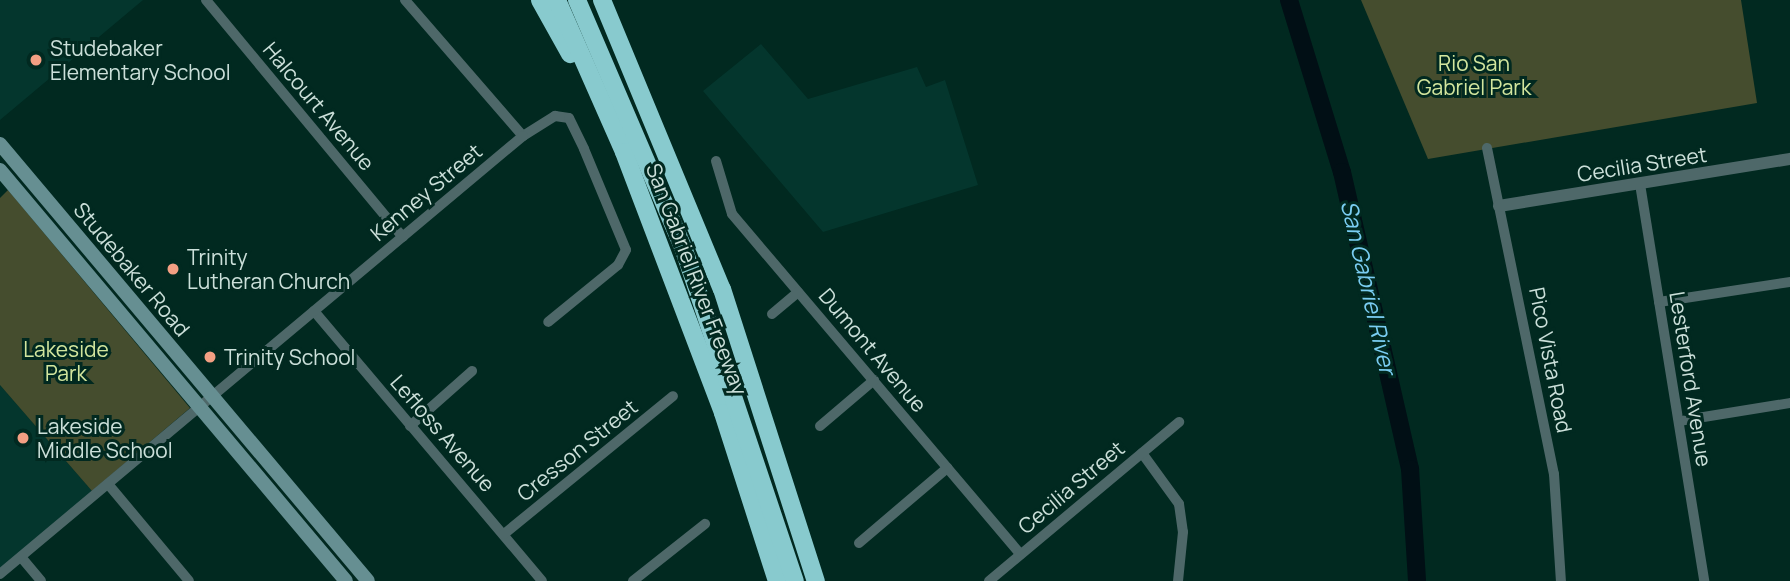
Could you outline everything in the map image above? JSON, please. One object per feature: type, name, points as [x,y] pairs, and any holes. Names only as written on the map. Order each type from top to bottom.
[{"type":"highway","points":[[540,0],[624,152]]},
{"type":"highway","name":"San Gabriel River Freeway","points":[[557,0],[624,152],[723,413],[775,581]]},
{"type":"highway","points":[[578,0],[688,263],[795,581]]},
{"type":"highway","points":[[585,0],[712,307],[803,581]]},
{"type":"highway","name":"San Gabriel River Freeway","points":[[602,0],[722,289],[816,581]]},
{"type":"main road","name":"Studebaker Road","points":[[0,144],[368,581]]},
{"type":"main road","name":"Studebaker Road","points":[[0,170],[346,581]]},
{"type":"street","name":"Halcourt Avenue","points":[[206,0],[403,237]]},
{"type":"street","points":[[405,0],[523,135]]},
{"type":"street","name":"Kenney Street","points":[[0,574],[523,135],[555,116],[569,118],[626,250],[618,265],[548,322]]},
{"type":"street","name":"Pico Vista Road","points":[[1487,148],[1554,474],[1561,581]]},
{"type":"street","name":"Cecilia Street","points":[[1499,206],[1790,159]]},
{"type":"street","name":"Dumont Avenue","points":[[716,161],[732,214],[1020,554]]},
{"type":"street","name":"Lesterford Avenue","points":[[1640,184],[1704,581]]},
{"type":"street","points":[[1659,302],[1790,282]]},
{"type":"street","points":[[772,314],[798,292]]},
{"type":"street","name":"Lefloss Avenue","points":[[314,311],[542,581]]},
{"type":"street","points":[[410,426],[472,371]]},
{"type":"street","points":[[820,426],[874,380]]},
{"type":"street","name":"Cresson Street","points":[[504,534],[673,396]]},
{"type":"street","points":[[1679,421],[1790,403]]},
{"type":"street","name":"Cecilia Street","points":[[994,579],[1020,554],[1179,422]]},
{"type":"street","points":[[1142,453],[1179,504],[1183,532],[1178,581]]},
{"type":"street","points":[[859,543],[947,468]]},
{"type":"street","points":[[108,484],[189,581]]},
{"type":"street","points":[[633,581],[705,524]]},
{"type":"street","points":[[21,557],[41,581]]},
{"type":"shaded area","name":"Studebaker Elementary School","points":[[0,0],[143,0],[0,120]]},
{"type":"shaded area","points":[[761,44],[808,99],[917,67],[926,87],[945,80],[978,185],[823,232],[703,91]]},
{"type":"shaded area","name":"Lakeside Middle School","points":[[0,385],[92,491],[0,569]]},
{"type":"green space","name":"Rio San Gabriel Park","points":[[1361,0],[1741,0],[1757,103],[1428,159]]},
{"type":"green space","name":"Lakeside Park","points":[[8,190],[190,408],[92,491],[0,385],[0,198]]},
{"type":"waterway","name":"San Gabriel River","points":[[1289,0],[1342,172],[1410,469],[1417,581]]},
{"type":"place","name":"Studebaker Elementary School","points":[[36,60]]},
{"type":"place","name":"Trinity Lutheran Church","points":[[173,269]]},
{"type":"place","name":"Trinity School","points":[[210,357]]},
{"type":"place","name":"Lakeside Middle School","points":[[23,438]]}]
